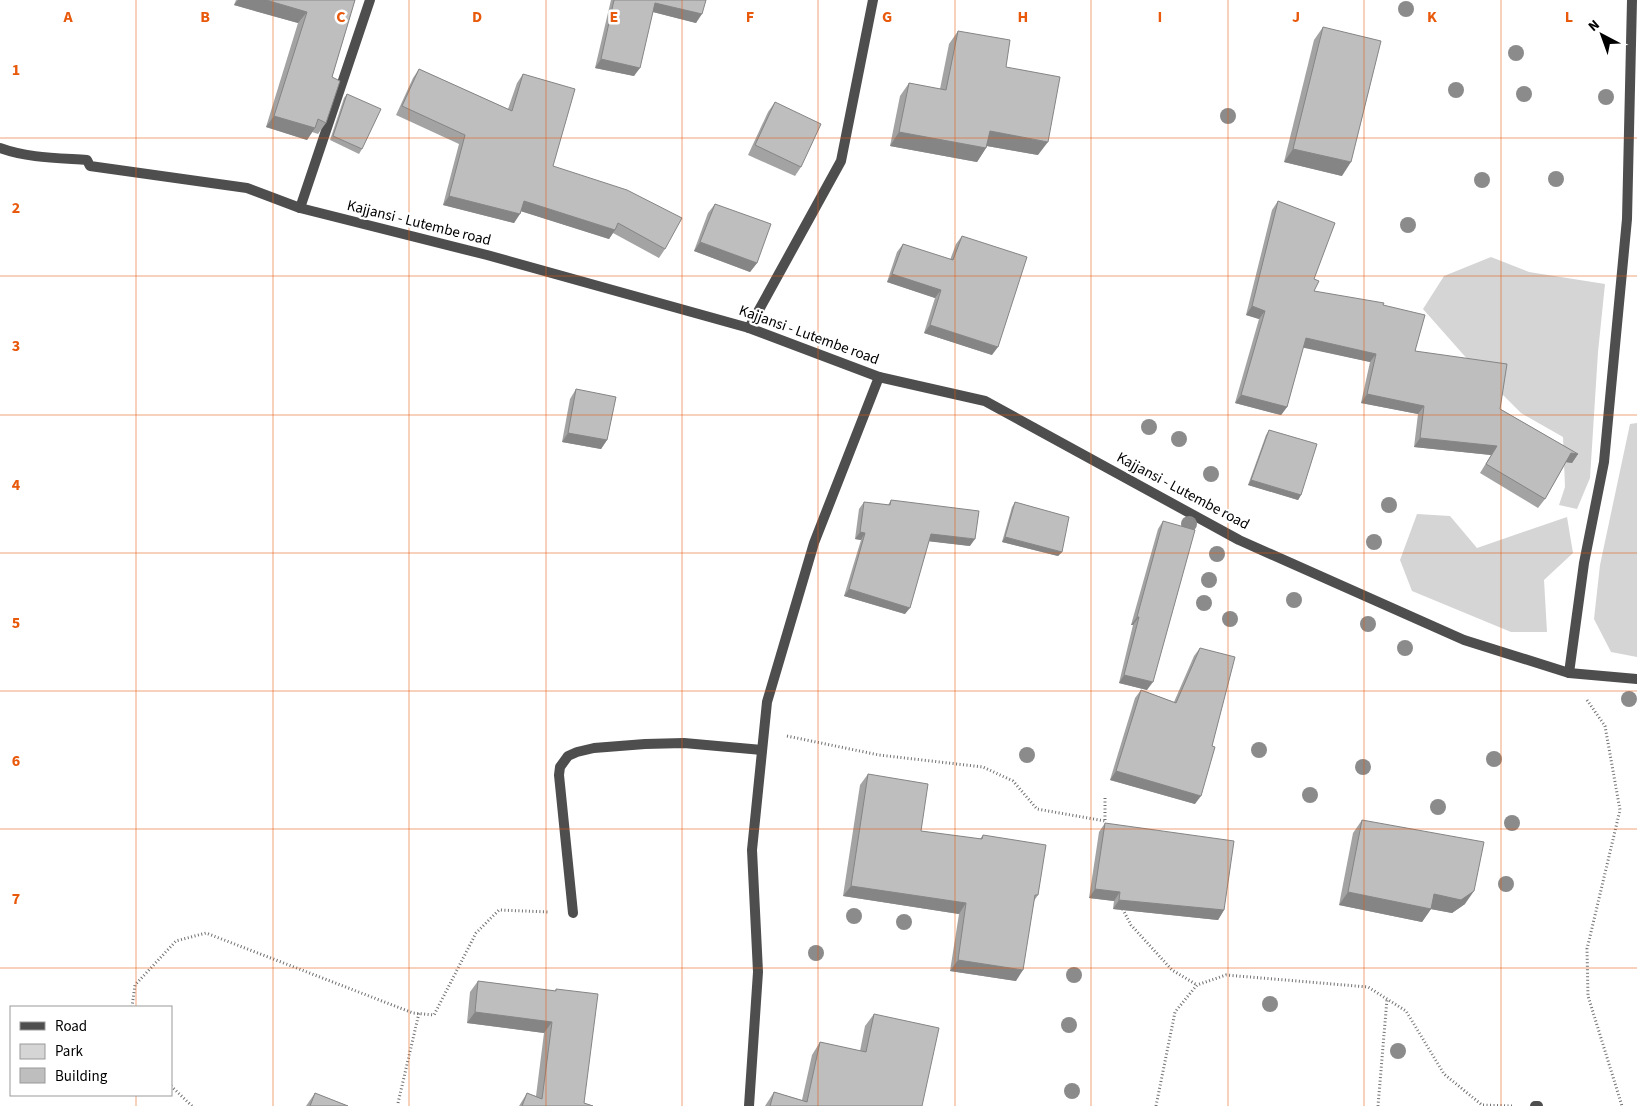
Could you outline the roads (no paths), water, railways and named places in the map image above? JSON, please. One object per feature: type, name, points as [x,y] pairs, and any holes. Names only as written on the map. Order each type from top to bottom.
[{"type":"street","points":[[300,208],[370,0]]},
{"type":"street","points":[[749,328],[841,161],[873,0]]},
{"type":"street","points":[[1632,0],[1627,219],[1604,462],[1584,563],[1569,673],[1637,679]]},
{"type":"street","name":"Kajjansi - Lutembe road","points":[[0,148],[28,155],[87,160],[90,166],[247,188],[300,208],[486,255],[749,328],[878,376],[985,401],[1239,540],[1464,640],[1569,673]]},
{"type":"street","points":[[749,1106],[758,972],[752,850],[767,702],[814,542],[878,376]]},
{"type":"street","points":[[573,913],[559,775],[560,767],[568,756],[594,748],[645,744],[684,743],[762,750]]}]
